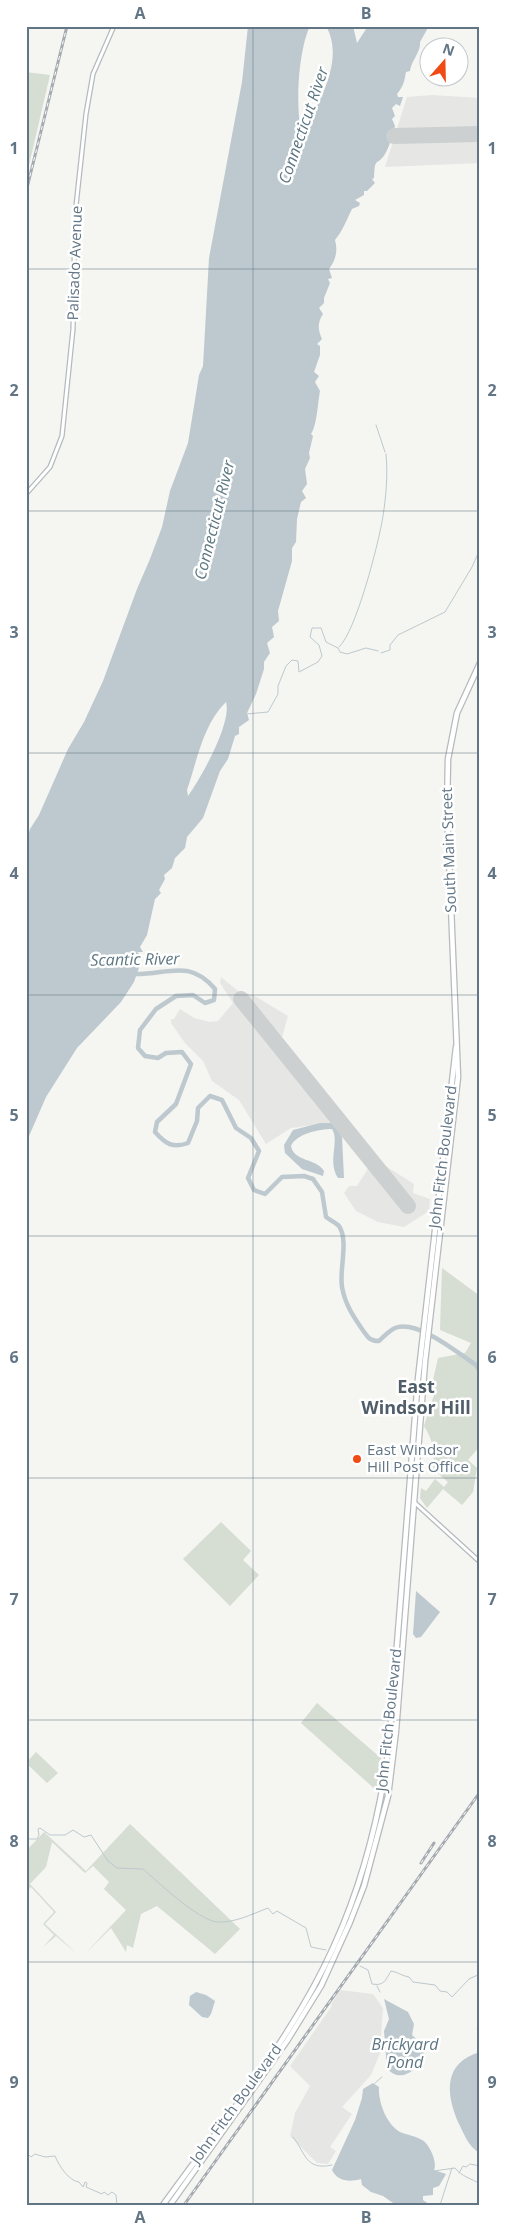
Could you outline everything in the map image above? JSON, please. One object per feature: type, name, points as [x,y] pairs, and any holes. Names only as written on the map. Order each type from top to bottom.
[{"type":"highway","name":"South Main Street","points":[[456,1077],[457,1044],[447,808],[448,759],[457,713],[480,663]]},
{"type":"highway","name":"John Fitch Boulevard","points":[[170,2205],[287,2041],[316,1993],[337,1953],[370,1856],[383,1787],[396,1690],[414,1501],[426,1327],[456,1077]]},
{"type":"highway","name":"John Fitch Boulevard","points":[[396,1690],[408,1497],[425,1340]]},
{"type":"highway","name":"John Fitch Boulevard","points":[[163,2205],[283,2037],[334,1947],[360,1890]]},
{"type":"highway","points":[[311,1990],[316,1993]]},
{"type":"main road","name":"Palisado Avenue","points":[[26,494],[50,467],[62,436],[72,346],[75,215],[86,115],[93,74],[114,26]]},
{"type":"main road","points":[[408,1497],[480,1562]]},
{"type":"shaded area","points":[[26,72],[50,75],[26,178]]},
{"type":"shaded area","points":[[432,95],[480,98],[480,163],[385,167],[407,97]]},
{"type":"shaded area","points":[[221,977],[238,991],[253,995],[288,1016],[281,1041],[384,1165],[414,1184],[413,1193],[430,1199],[429,1211],[404,1227],[378,1222],[356,1211],[344,1193],[349,1186],[357,1186],[369,1167],[336,1122],[291,1128],[266,1144],[239,1100],[212,1081],[203,1061],[185,1043],[171,1023],[171,1019],[174,1019],[180,1009],[194,1018],[210,1022],[218,1021],[233,1003],[220,983]]},
{"type":"shaded area","points":[[442,1268],[480,1296],[480,1446],[468,1460],[477,1468],[473,1492],[462,1505],[443,1489],[427,1508],[420,1498],[421,1488],[426,1491],[435,1479],[444,1487],[448,1482],[433,1469],[433,1446],[424,1426],[434,1395],[430,1393],[438,1358],[465,1353],[471,1343],[440,1330]]},
{"type":"shaded area","points":[[221,1522],[251,1551],[243,1560],[259,1575],[230,1606],[183,1559]]},
{"type":"shaded area","points":[[317,1703],[382,1759],[377,1791],[301,1723]]},
{"type":"shaded area","points":[[36,1752],[58,1773],[47,1783],[26,1763]]},
{"type":"shaded area","points":[[130,1824],[240,1929],[215,1954],[157,1906],[141,1914],[133,1948],[127,1945],[126,1952],[111,1928],[84,1955],[126,1910],[104,1889],[109,1882],[93,1866],[85,1873],[52,1842],[46,1867],[30,1884],[56,1912],[45,1924],[77,1954],[56,1936],[43,1947],[54,1935],[43,1924],[54,1912],[31,1887],[26,1892],[26,1851],[44,1832],[86,1871]]},
{"type":"shaded area","points":[[340,1990],[373,1994],[383,2008],[380,2053],[371,2075],[342,2107],[352,2114],[330,2147],[336,2151],[328,2164],[317,2163],[290,2136],[295,2113],[310,2086],[290,2066],[332,2006]]},
{"type":"water","name":"Connecticut River","points":[[248,26],[310,26],[300,65],[298,96],[302,135],[321,97],[331,68],[333,54],[326,26],[353,26],[357,43],[368,26],[429,26],[422,38],[418,38],[418,51],[410,71],[406,72],[397,94],[398,97],[403,97],[400,106],[396,104],[392,108],[395,116],[392,119],[395,126],[387,151],[376,164],[374,178],[372,179],[375,183],[367,191],[364,191],[364,195],[355,200],[360,203],[359,206],[352,209],[335,240],[336,255],[329,269],[332,278],[328,279],[330,283],[324,303],[319,308],[323,314],[319,326],[322,339],[317,344],[320,346],[320,355],[314,372],[319,376],[315,382],[320,391],[316,420],[311,434],[313,436],[309,453],[310,458],[305,469],[307,484],[302,491],[306,498],[301,502],[297,519],[296,542],[292,548],[292,561],[278,611],[279,621],[272,627],[274,637],[267,643],[270,653],[264,662],[264,669],[256,694],[247,713],[249,720],[239,727],[239,734],[235,736],[228,759],[220,771],[203,818],[187,837],[185,848],[175,858],[172,868],[164,875],[165,879],[159,890],[161,893],[155,899],[147,935],[140,947],[143,952],[137,952],[143,956],[135,958],[140,965],[134,982],[121,1002],[77,1048],[46,1097],[26,1143],[26,842],[30,829],[39,815],[68,749],[84,722],[103,681],[162,527],[170,491],[188,443],[199,375],[203,366],[209,258],[242,82]],"holes":[[[226,702],[227,711],[214,750],[188,796],[187,790],[206,732],[218,711]]]},
{"type":"water","points":[[320,1123],[333,1123],[342,1137],[344,1178],[338,1178],[335,1171],[333,1158],[335,1140],[332,1129],[303,1135],[291,1146],[296,1155],[320,1167],[324,1171],[323,1176],[302,1169],[285,1153],[284,1145],[293,1130]]},
{"type":"water","points":[[416,1591],[440,1612],[421,1637],[416,1638],[413,1634]]},
{"type":"water","points":[[196,1992],[206,1995],[215,2001],[208,2018],[202,2017],[189,2005],[190,1996]]},
{"type":"water","name":"Brickyard Pond","points":[[384,1999],[408,2012],[414,2024],[412,2035],[425,2047],[424,2054],[417,2067],[405,2074],[393,2073],[387,2068],[384,2031],[389,2019]]},
{"type":"water","points":[[480,2052],[480,2153],[469,2143],[464,2135],[454,2111],[450,2090],[454,2071],[459,2064],[468,2057]]},
{"type":"water","points":[[373,2083],[379,2087],[384,2112],[391,2124],[400,2132],[417,2137],[425,2142],[434,2158],[434,2170],[446,2174],[439,2186],[433,2188],[433,2195],[423,2196],[423,2200],[430,2205],[396,2205],[383,2196],[371,2192],[362,2185],[361,2179],[353,2181],[341,2179],[332,2170],[355,2120],[363,2089]]},
{"type":"waterway","points":[[376,425],[385,452]]},
{"type":"waterway","points":[[339,647],[346,638],[359,606],[377,545],[385,501],[386,454]]},
{"type":"waterway","points":[[381,653],[390,650],[390,645],[398,635],[445,612],[472,567],[480,549]]},
{"type":"waterway","points":[[246,714],[268,712],[278,694],[278,686],[286,666],[292,660],[298,661],[299,672],[318,662],[322,656],[319,645],[310,637],[312,628],[321,628],[326,642],[338,648],[340,652],[347,654],[366,648],[378,651]]},
{"type":"waterway","name":"Scantic River","points":[[134,974],[177,970],[187,971],[205,979],[215,989],[214,1000],[205,1003],[193,995],[176,996],[156,1009],[140,1030],[138,1048],[145,1056],[158,1058],[166,1053],[182,1052],[191,1064],[176,1104],[157,1122],[155,1132],[169,1144],[182,1145],[188,1143],[197,1121],[198,1108],[210,1096],[222,1100],[236,1128],[251,1138],[259,1151],[248,1178],[254,1190],[265,1194],[282,1177],[304,1176],[313,1179],[322,1192],[326,1217],[339,1226],[342,1232],[344,1247],[341,1280],[345,1299],[367,1336],[379,1341],[395,1328],[414,1328],[448,1346],[476,1365],[480,1372]]},
{"type":"waterway","points":[[26,1839],[37,1839],[39,1835],[38,1829],[40,1828],[50,1835],[65,1835],[73,1830],[84,1837],[91,1835],[108,1861],[117,1868],[143,1869],[178,1900],[209,1920],[217,1922],[230,1921],[268,1908],[273,1914],[277,1911],[306,1928],[311,1947],[326,1950]]},
{"type":"waterway","points":[[360,1966],[368,1970],[372,1984],[382,1983],[391,1971],[409,1977],[413,1982],[435,1985],[440,1991],[447,1992],[452,1997],[469,1979],[480,1974]]},
{"type":"waterway","points":[[377,1986],[380,1992]]},
{"type":"waterway","points":[[375,2083],[382,2077]]},
{"type":"waterway","points":[[293,2137],[311,2163],[323,2166],[332,2165]]},
{"type":"waterway","points":[[26,2156],[28,2154],[31,2157],[35,2154],[45,2157],[55,2156],[68,2176],[79,2182],[83,2187],[85,2182],[87,2183],[86,2187],[102,2194],[104,2192],[108,2195],[112,2192],[116,2195],[117,2205]]},
{"type":"waterway","points":[[459,2173],[463,2166],[466,2167],[470,2164],[480,2166]]},
{"type":"waterway","points":[[440,2205],[452,2168]]},
{"type":"waterway","points":[[434,2171],[455,2168],[480,2184]]},
{"type":"runway","points":[[394,136],[480,134]]},
{"type":"runway","points":[[241,999],[408,1206]]},
{"type":"railway","points":[[26,192],[67,26]]},
{"type":"railway","points":[[184,2205],[480,1792]]},
{"type":"railway","points":[[421,1863],[434,1843]]},
{"type":"place","name":"East Windsor Hill Post Office","points":[[357,1459]]},
{"type":"district","name":"East Windsor Hill","points":[[416,1397]]}]
